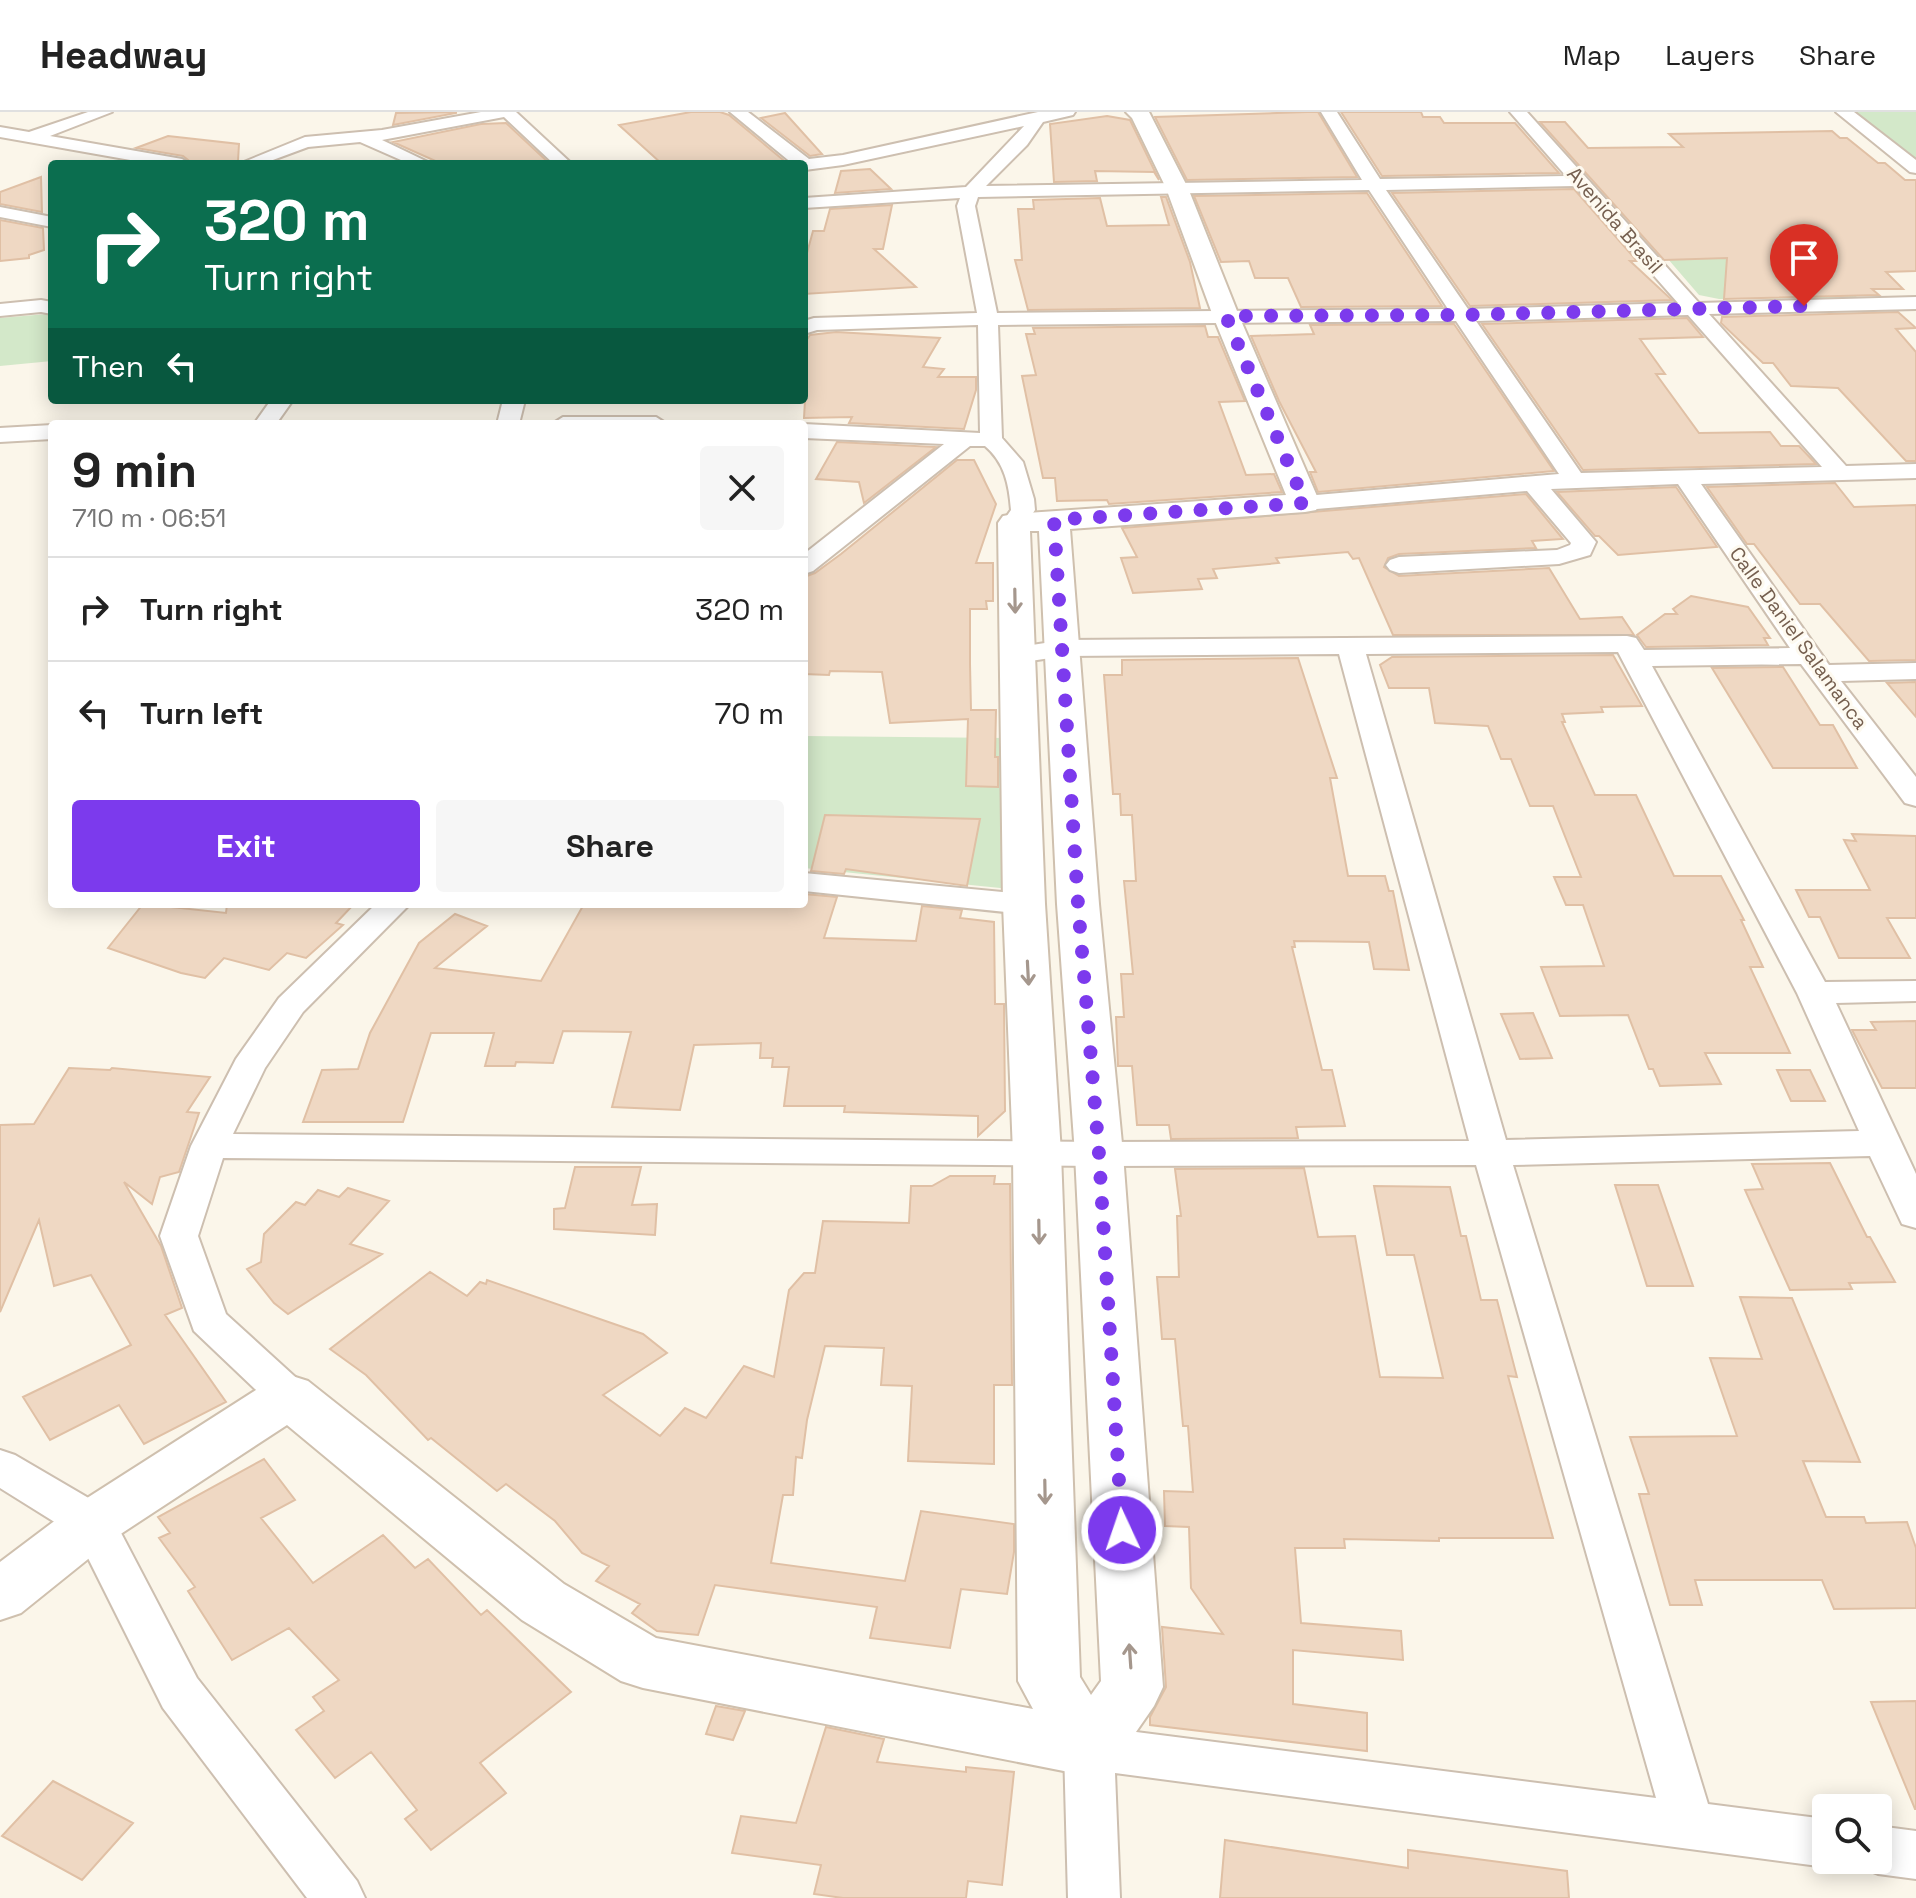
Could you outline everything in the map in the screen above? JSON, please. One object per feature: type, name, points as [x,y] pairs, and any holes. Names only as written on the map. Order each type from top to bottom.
[{"type":"street","points":[[0,147],[104,112]]},
{"type":"street","points":[[382,135],[383,112]]},
{"type":"street","points":[[258,160],[305,142],[382,135],[507,112],[560,160]]},
{"type":"street","points":[[738,112],[799,160]]},
{"type":"street","points":[[808,165],[843,160],[1067,112]]},
{"type":"street","points":[[1136,112],[1140,114],[1177,188],[1226,316],[1305,503]]},
{"type":"street","points":[[1329,112],[1375,186],[1574,480]]},
{"type":"street","name":"Avenida Brasil","points":[[1518,112],[1838,471]]},
{"type":"street","points":[[1844,112],[1916,168]]},
{"type":"street","points":[[991,440],[988,319],[966,206],[971,192],[1021,142],[1038,117]]},
{"type":"street","points":[[0,132],[159,160]]},
{"type":"street","points":[[362,137],[415,160]]},
{"type":"street","points":[[808,203],[971,192],[1580,181]]},
{"type":"street","points":[[0,212],[48,221]]},
{"type":"street","points":[[23,235],[48,232]]},
{"type":"street","points":[[808,327],[826,324],[988,319],[1461,315],[1916,303]]},
{"type":"street","points":[[0,310],[46,307]]},
{"type":"street","points":[[808,431],[991,440],[1007,451],[1022,492],[1023,510],[1034,522],[1064,648],[1078,904],[1099,1154],[1132,1687],[1089,1748]]},
{"type":"street","points":[[0,435],[48,432]]},
{"type":"street","points":[[808,563],[966,438]]},
{"type":"street","points":[[1034,522],[1574,480],[1916,471]]},
{"type":"street","name":"Calle Daniel Salamanca","points":[[1685,477],[1815,665],[1916,797]]},
{"type":"street","points":[[1399,565],[1559,557],[1581,550],[1584,542],[1534,484]]},
{"type":"street","points":[[1034,522],[1017,655],[1024,904],[1037,1153],[1049,1681],[1089,1748],[1094,1898]]},
{"type":"street","points":[[1017,655],[1064,648],[1627,644],[1814,993],[1880,1143],[1916,1215]]},
{"type":"street","points":[[1350,646],[1491,1153],[1689,1826]]},
{"type":"street","points":[[1634,658],[1916,671]]},
{"type":"street","points":[[808,882],[1024,904]]},
{"type":"street","points":[[390,908],[291,1005],[248,1067],[209,1146],[179,1236],[208,1321],[289,1396],[543,1602],[643,1662],[1089,1748],[1812,1841]]},
{"type":"street","points":[[1814,993],[1916,991]]},
{"type":"street","points":[[209,1146],[1099,1154],[1491,1153],[1880,1143]]},
{"type":"street","points":[[0,1595],[93,1523],[289,1396]]},
{"type":"street","points":[[0,1467],[93,1523],[180,1693],[339,1898]]},
{"type":"street","points":[[1892,1852],[1916,1855]]},
{"type":"green space","points":[[1852,112],[1916,112],[1916,160]]},
{"type":"green space","points":[[1814,256],[1858,298],[1719,299],[1699,295],[1668,259]]},
{"type":"green space","points":[[48,314],[48,361],[0,366],[0,318]]},
{"type":"green space","points":[[808,736],[1006,738],[1010,889],[808,868]]},
{"type":"building","points":[[691,112],[720,112],[729,115],[783,160],[658,160],[619,125]]},
{"type":"building","points":[[1318,112],[1357,177],[1187,180],[1155,117]]},
{"type":"building","points":[[1341,112],[1421,112],[1423,117],[1440,117],[1444,123],[1515,123],[1559,173],[1382,176]]},
{"type":"building","points":[[396,113],[456,113],[393,125]]},
{"type":"building","points":[[785,113],[822,154],[810,156],[761,118]]},
{"type":"building","points":[[1107,116],[1130,120],[1159,180],[1154,172],[1095,171],[1097,181],[1054,182],[1050,124]]},
{"type":"building","points":[[1540,122],[1565,122],[1588,148],[1683,147],[1669,134],[1832,131],[1840,138],[1847,138],[1878,163],[1885,163],[1905,180],[1916,180],[1916,271],[1886,272],[1903,289],[1872,289],[1879,295],[1724,299],[1727,258],[1664,260]]},
{"type":"building","points":[[506,123],[546,160],[433,160],[393,142],[481,124]]},
{"type":"building","points":[[168,136],[239,144],[238,160],[188,160],[183,156],[136,148]]},
{"type":"building","points":[[870,169],[891,189],[835,193],[841,171]]},
{"type":"building","points":[[41,177],[42,212],[0,204],[0,192]]},
{"type":"building","points":[[1574,189],[1637,261],[1630,261],[1672,300],[1470,306],[1392,193]]},
{"type":"building","points":[[1367,193],[1442,306],[1301,307],[1288,278],[1255,278],[1249,261],[1221,262],[1194,196]]},
{"type":"building","points":[[1161,197],[1166,197],[1190,262],[1200,308],[1028,310],[1015,260],[1022,260],[1018,209],[1034,209],[1033,200],[1100,198],[1107,226],[1169,225]]},
{"type":"building","points":[[892,205],[883,249],[874,249],[916,287],[808,294],[808,249],[813,231],[824,231],[830,209]]},
{"type":"building","points":[[0,220],[43,228],[44,250],[29,255],[29,258],[0,261]]},
{"type":"building","points":[[1898,312],[1916,328],[1896,329],[1916,352],[1916,461],[1906,461],[1838,388],[1791,386],[1773,363],[1763,363],[1721,323],[1722,317]]},
{"type":"building","points":[[1687,318],[1703,337],[1640,339],[1665,374],[1656,374],[1699,433],[1770,432],[1781,446],[1799,446],[1816,464],[1583,470],[1482,324]]},
{"type":"building","points":[[1454,324],[1554,471],[1318,492],[1310,472],[1316,472],[1279,401],[1251,336],[1314,334],[1310,325]]},
{"type":"building","points":[[1205,326],[1208,337],[1218,337],[1245,401],[1219,402],[1246,475],[1274,474],[1282,492],[1109,504],[1107,500],[1057,501],[1055,478],[1043,478],[1022,376],[1036,375],[1026,334],[1035,334],[1033,328]]},
{"type":"building","points":[[836,332],[940,338],[923,367],[944,369],[938,377],[976,377],[976,390],[964,429],[849,423],[852,417],[804,418],[805,404],[808,404],[810,335]]},
{"type":"building","points":[[837,442],[936,447],[864,503],[859,482],[816,479]]},
{"type":"building","points":[[957,460],[974,460],[996,504],[976,563],[993,563],[993,601],[986,601],[987,609],[970,609],[971,710],[996,710],[998,787],[966,786],[968,719],[890,723],[882,672],[830,671],[829,675],[808,674],[808,576],[841,554]]},
{"type":"building","points":[[1835,483],[1854,507],[1916,505],[1916,660],[1869,661],[1820,604],[1800,604],[1754,544],[1747,544],[1707,487]]},
{"type":"building","points":[[1676,487],[1717,547],[1618,555],[1599,536],[1595,536],[1557,492]]},
{"type":"building","points":[[1526,494],[1563,539],[1532,541],[1536,548],[1399,554],[1388,558],[1384,567],[1399,576],[1549,568],[1580,619],[1622,617],[1634,635],[1393,635],[1359,558],[1353,559],[1348,552],[1276,558],[1279,563],[1213,569],[1217,578],[1198,579],[1202,589],[1133,593],[1121,558],[1137,557],[1122,528]]},
{"type":"building","points":[[1691,596],[1748,607],[1770,638],[1764,638],[1768,645],[1646,647],[1637,635],[1665,614],[1677,614],[1673,609]]},
{"type":"building","points":[[1613,655],[1642,706],[1601,707],[1603,712],[1562,714],[1565,722],[1562,722],[1595,795],[1636,795],[1674,876],[1721,876],[1744,920],[1741,920],[1763,967],[1750,967],[1790,1053],[1705,1053],[1721,1084],[1660,1086],[1653,1069],[1649,1069],[1628,1015],[1560,1016],[1541,967],[1604,966],[1583,905],[1566,905],[1554,877],[1581,877],[1553,806],[1530,806],[1511,759],[1501,759],[1488,726],[1435,723],[1429,688],[1389,688],[1380,665],[1392,657]]},
{"type":"building","points":[[1298,658],[1337,778],[1330,778],[1348,876],[1385,876],[1389,891],[1393,891],[1409,970],[1374,969],[1369,942],[1294,941],[1295,947],[1292,947],[1322,1070],[1332,1070],[1345,1126],[1296,1127],[1298,1138],[1171,1139],[1169,1125],[1137,1125],[1132,1066],[1118,1066],[1116,1017],[1124,1017],[1121,974],[1133,974],[1124,881],[1136,881],[1132,815],[1121,815],[1120,794],[1113,794],[1104,675],[1122,675],[1122,660]]},
{"type":"building","points":[[1783,667],[1820,725],[1833,725],[1857,768],[1773,768],[1712,668]]},
{"type":"building","points":[[1916,682],[1916,717],[1887,683]]},
{"type":"building","points":[[825,815],[980,819],[967,886],[846,869],[844,874],[811,871]]},
{"type":"building","points":[[1852,834],[1916,836],[1916,918],[1887,918],[1910,958],[1839,958],[1820,917],[1809,917],[1796,890],[1870,890],[1844,840],[1856,841]]},
{"type":"building","points":[[808,894],[837,897],[824,938],[916,941],[922,906],[962,910],[960,918],[994,922],[995,1004],[1004,1004],[1005,1111],[978,1136],[978,1116],[844,1112],[845,1106],[784,1106],[789,1067],[772,1067],[773,1058],[760,1058],[761,1043],[694,1045],[680,1110],[612,1107],[631,1032],[563,1031],[553,1063],[516,1062],[515,1066],[485,1066],[494,1033],[431,1033],[403,1122],[303,1122],[322,1070],[358,1069],[370,1033],[419,943],[455,914],[487,926],[435,968],[541,981],[582,908],[808,908]]},
{"type":"building","points":[[140,908],[226,913],[227,908],[350,908],[336,923],[343,925],[306,958],[287,953],[269,970],[224,958],[205,978],[108,948]]},
{"type":"building","points":[[1533,1013],[1552,1058],[1520,1059],[1501,1014]]},
{"type":"building","points":[[1916,1021],[1916,1088],[1882,1088],[1852,1030],[1876,1030],[1871,1022]]},
{"type":"building","points":[[69,1068],[112,1068],[210,1077],[187,1112],[199,1113],[179,1172],[160,1177],[152,1204],[124,1182],[161,1246],[182,1308],[165,1315],[226,1402],[144,1444],[119,1405],[50,1440],[23,1397],[131,1345],[91,1275],[54,1286],[39,1220],[0,1312],[0,1125],[34,1124]]},
{"type":"building","points":[[1777,1070],[1810,1070],[1825,1101],[1791,1101]]},
{"type":"building","points":[[1830,1163],[1867,1237],[1870,1237],[1895,1282],[1849,1283],[1852,1289],[1790,1290],[1745,1190],[1763,1189],[1752,1164]]},
{"type":"building","points":[[575,1167],[641,1167],[632,1205],[657,1204],[655,1235],[554,1229],[554,1209],[565,1208]]},
{"type":"building","points":[[1304,1168],[1318,1237],[1355,1236],[1380,1377],[1443,1378],[1414,1255],[1387,1255],[1374,1186],[1450,1187],[1461,1236],[1466,1236],[1481,1300],[1497,1300],[1517,1377],[1508,1376],[1553,1538],[1439,1538],[1439,1541],[1344,1539],[1345,1548],[1295,1548],[1301,1623],[1401,1631],[1403,1660],[1293,1650],[1293,1704],[1367,1713],[1367,1751],[1150,1725],[1150,1717],[1166,1687],[1162,1627],[1223,1634],[1191,1588],[1189,1527],[1165,1526],[1164,1491],[1193,1492],[1188,1426],[1183,1426],[1175,1339],[1162,1339],[1157,1277],[1179,1277],[1177,1216],[1181,1216],[1175,1169]]},
{"type":"building","points":[[950,1176],[995,1176],[994,1184],[1010,1184],[1012,1385],[994,1385],[994,1464],[908,1461],[912,1386],[881,1385],[884,1348],[825,1346],[807,1420],[802,1458],[796,1457],[793,1495],[783,1495],[771,1563],[905,1581],[921,1511],[1014,1524],[1014,1552],[1007,1594],[961,1589],[950,1648],[870,1638],[877,1607],[715,1585],[698,1635],[657,1631],[632,1613],[640,1604],[596,1581],[609,1566],[582,1553],[555,1521],[506,1484],[497,1491],[431,1438],[428,1440],[366,1375],[330,1349],[430,1272],[467,1296],[480,1282],[486,1284],[487,1280],[643,1334],[667,1353],[603,1395],[660,1436],[685,1408],[706,1418],[744,1366],[774,1377],[789,1290],[804,1273],[815,1273],[823,1221],[909,1223],[911,1186],[932,1186]]},
{"type":"building","points":[[1615,1185],[1658,1185],[1693,1286],[1647,1286]]},
{"type":"building","points":[[348,1188],[389,1201],[350,1244],[382,1254],[288,1314],[274,1303],[247,1269],[261,1262],[264,1234],[296,1202],[305,1205],[318,1190],[339,1197]]},
{"type":"building","points":[[1740,1297],[1792,1298],[1860,1462],[1803,1461],[1826,1517],[1864,1517],[1866,1523],[1907,1522],[1916,1548],[1916,1608],[1834,1609],[1822,1580],[1695,1580],[1702,1605],[1670,1605],[1639,1494],[1649,1494],[1630,1437],[1737,1436],[1710,1358],[1762,1359]]},
{"type":"building","points":[[264,1459],[295,1500],[261,1518],[313,1583],[383,1535],[415,1568],[428,1559],[481,1615],[487,1610],[571,1692],[480,1763],[506,1793],[431,1850],[405,1819],[417,1810],[371,1752],[335,1778],[296,1730],[324,1711],[313,1697],[339,1680],[289,1628],[232,1660],[188,1591],[195,1587],[159,1538],[170,1533],[158,1517]]},
{"type":"building","points":[[1916,1701],[1916,1809],[1915,1809],[1871,1702]]},
{"type":"building","points":[[716,1706],[745,1711],[733,1740],[706,1734]]},
{"type":"building","points":[[826,1727],[884,1739],[877,1762],[966,1772],[966,1767],[1014,1772],[1002,1885],[968,1881],[966,1898],[843,1898],[814,1894],[821,1865],[732,1853],[741,1816],[796,1823]]},
{"type":"building","points":[[53,1781],[133,1823],[82,1880],[2,1836]]},
{"type":"building","points":[[1225,1840],[1408,1868],[1408,1850],[1567,1871],[1569,1898],[1220,1898]]},
{"type":"route","points":[[1122,1530],[1054,520],[1305,503],[1226,316],[1461,315],[1804,306]]}]
